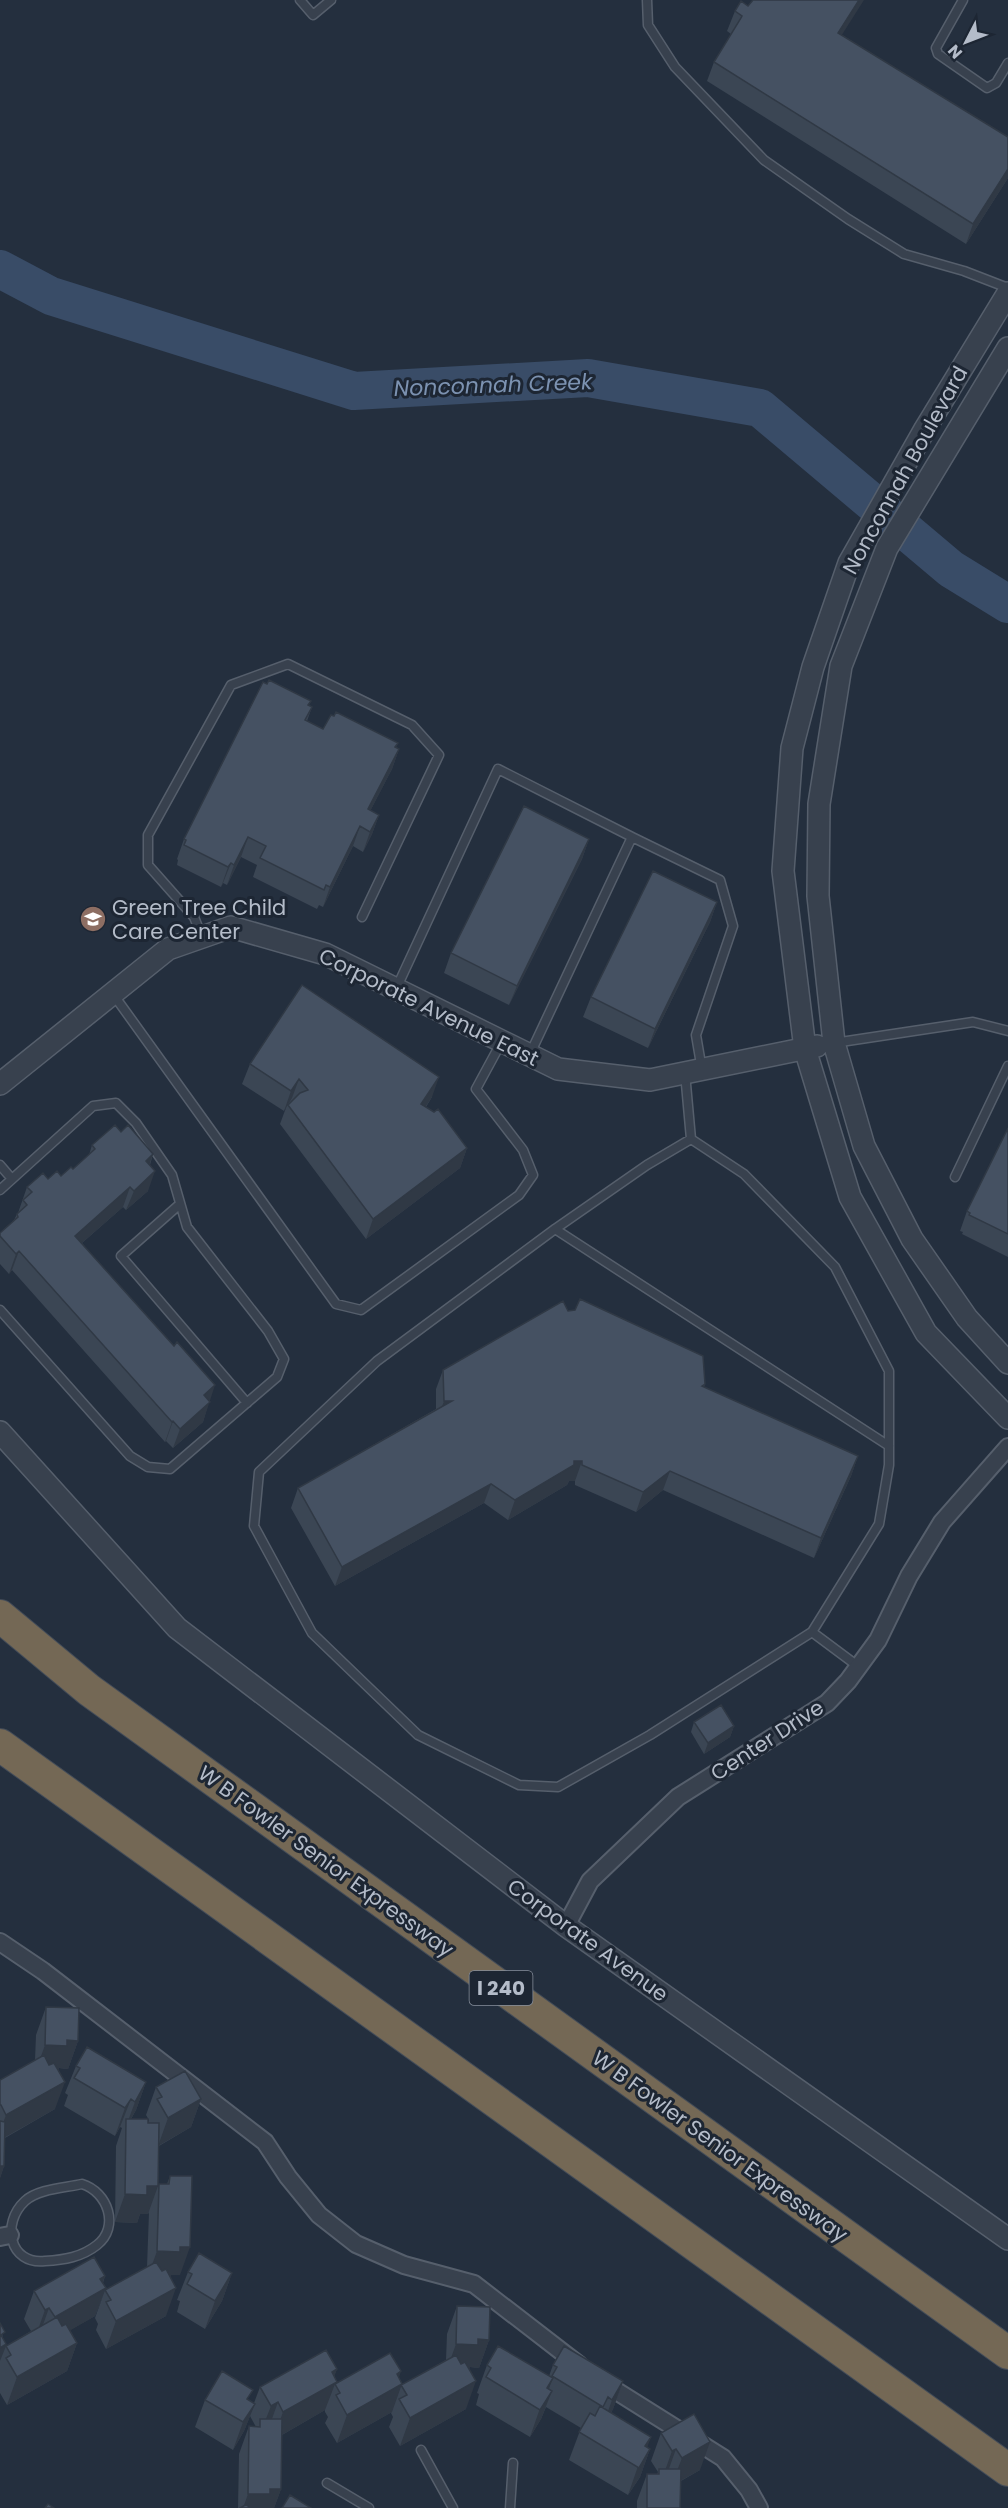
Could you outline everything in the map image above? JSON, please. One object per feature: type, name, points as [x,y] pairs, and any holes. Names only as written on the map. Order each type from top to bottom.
[{"type":"highway","name":"W B Fowler Senior Expressway","points":[[0,1616],[89,1690],[1008,2353]]},
{"type":"highway","points":[[0,1745],[1008,2470]]},
{"type":"street","name":"Nonconnah Boulevard","points":[[1008,291],[925,429],[849,563],[816,656],[792,748],[783,871],[805,1048],[850,1197],[926,1333],[1008,1418]]},
{"type":"street","name":"Nonconnah Boulevard","points":[[1008,348],[887,548],[841,666],[819,804],[818,896],[834,1043],[864,1146],[912,1239],[967,1318],[1008,1363]]},
{"type":"street","name":"Corporate Avenue East","points":[[0,1084],[168,949],[231,927],[325,954],[558,1069],[650,1080],[834,1043]]},
{"type":"street","name":"Corporate Avenue","points":[[0,1432],[177,1628],[566,1926],[1008,2240]]},
{"type":"street","name":"Center Drive","points":[[566,1926],[590,1881],[678,1797],[827,1703],[859,1667],[878,1640],[909,1576],[942,1522],[1008,1448]]},
{"type":"street","points":[[0,1942],[43,1971],[265,2142],[288,2177],[319,2215],[356,2244],[404,2265],[474,2283],[592,2376],[723,2458],[749,2490],[759,2508]]},
{"type":"lane","points":[[300,0],[312,15],[331,0]]},
{"type":"lane","points":[[647,0],[648,25],[675,68],[764,160],[848,219],[904,254],[964,271],[1008,291]]},
{"type":"lane","points":[[963,0],[936,48],[938,54],[987,88],[996,83],[1008,63]]},
{"type":"lane","points":[[202,937],[194,917],[148,866],[148,835],[231,685],[288,664],[412,724],[439,755],[362,917]]},
{"type":"lane","points":[[396,989],[498,769],[720,880],[733,926],[696,1035],[691,1139]]},
{"type":"lane","points":[[530,1055],[632,837]]},
{"type":"lane","points":[[112,993],[336,1304],[361,1310],[519,1195],[534,1175],[523,1150],[476,1089],[502,1041]]},
{"type":"lane","points":[[834,1043],[973,1022],[1008,1031]]},
{"type":"lane","points":[[955,1177],[1008,1066]]},
{"type":"lane","points":[[0,1190],[93,1106],[116,1103],[136,1123],[172,1175],[186,1227],[268,1330],[284,1359],[277,1377],[170,1469],[148,1467],[130,1456],[0,1310]]},
{"type":"lane","points":[[691,1139],[744,1174],[835,1267],[889,1371],[889,1465],[879,1524],[812,1632],[650,1735],[558,1787],[519,1785],[418,1735],[312,1633],[254,1526],[259,1472],[377,1361],[555,1229],[647,1165],[691,1139]]},
{"type":"lane","points":[[0,1166],[12,1179]]},
{"type":"lane","points":[[180,1204],[121,1256],[247,1402]]},
{"type":"lane","points":[[555,1229],[889,1446]]},
{"type":"lane","points":[[812,1632],[859,1667]]},
{"type":"lane","points":[[82,2184],[91,2187],[104,2199],[108,2226],[106,2235],[99,2244],[81,2255],[38,2262],[18,2252],[5,2236],[17,2210],[35,2195],[82,2184]]},
{"type":"lane","points":[[421,2450],[453,2508]]},
{"type":"lane","points":[[510,2508],[513,2463]]},
{"type":"lane","points":[[327,2483],[369,2508]]},
{"type":"building","points":[[753,0],[859,0],[838,33],[1008,137],[1008,169],[973,224],[714,62],[742,16],[735,11],[741,1],[748,6]]},
{"type":"building","points":[[269,680],[311,701],[308,705],[312,707],[305,720],[323,729],[331,715],[334,716],[336,712],[398,743],[395,747],[399,749],[368,809],[379,815],[370,832],[360,826],[330,887],[326,885],[324,890],[260,858],[266,846],[248,837],[234,865],[231,863],[228,867],[184,845],[186,840],[184,839],[263,682],[267,684]]},
{"type":"building","points":[[524,806],[589,839],[517,986],[451,953]]},
{"type":"building","points":[[653,871],[717,902],[655,1029],[591,997]]},
{"type":"building","points":[[302,985],[439,1077],[421,1104],[434,1112],[438,1109],[467,1148],[373,1219],[288,1105],[300,1093],[308,1090],[299,1079],[291,1091],[250,1064]]},
{"type":"building","points":[[115,1125],[121,1132],[128,1125],[153,1154],[146,1161],[155,1171],[134,1191],[130,1187],[75,1236],[174,1346],[177,1342],[215,1385],[204,1395],[210,1402],[180,1429],[19,1251],[16,1254],[0,1236],[0,1233],[18,1217],[17,1214],[27,1205],[23,1200],[32,1192],[27,1187],[43,1173],[48,1179],[57,1171],[61,1176],[71,1167],[73,1169],[95,1149],[92,1145]]},
{"type":"building","points":[[1008,1128],[1008,1234],[969,1215],[967,1211]]},
{"type":"building","points":[[580,1299],[703,1356],[705,1384],[702,1386],[858,1456],[821,1538],[670,1471],[643,1492],[582,1465],[582,1461],[574,1461],[574,1465],[515,1500],[491,1484],[342,1567],[298,1488],[452,1401],[444,1401],[443,1370],[563,1301],[568,1311],[575,1310]]},
{"type":"building","points":[[721,1705],[734,1726],[708,1743],[694,1722]]},
{"type":"building","points":[[46,2007],[79,2008],[78,2041],[67,2040],[67,2046],[45,2045]]},
{"type":"building","points":[[87,2047],[146,2082],[135,2102],[131,2099],[125,2108],[74,2078],[80,2068],[76,2066]]},
{"type":"building","points":[[44,2055],[49,2065],[54,2063],[65,2082],[6,2115],[0,2105],[0,2080]]},
{"type":"building","points":[[185,2071],[201,2099],[168,2118],[157,2099],[162,2097],[156,2087]]},
{"type":"building","points":[[126,2119],[148,2119],[148,2123],[159,2123],[158,2186],[147,2186],[147,2195],[125,2194]]},
{"type":"building","points":[[0,2121],[5,2122],[4,2166],[0,2166]]},
{"type":"building","points":[[170,2176],[192,2176],[190,2247],[180,2247],[180,2252],[157,2251],[159,2184],[169,2184]]},
{"type":"building","points":[[199,2253],[232,2273],[215,2301],[187,2284],[192,2274],[188,2272]]},
{"type":"building","points":[[94,2257],[105,2276],[100,2279],[106,2288],[55,2317],[49,2308],[45,2310],[34,2291]]},
{"type":"building","points":[[156,2262],[162,2271],[166,2269],[176,2288],[116,2321],[106,2302],[111,2300],[105,2290]]},
{"type":"building","points":[[457,2306],[490,2307],[489,2340],[478,2339],[478,2345],[456,2344]]},
{"type":"building","points":[[57,2317],[62,2326],[66,2324],[77,2343],[17,2377],[6,2358],[11,2355],[6,2346]]},
{"type":"building","points":[[0,2323],[5,2332],[1,2335],[6,2344],[0,2348]]},
{"type":"building","points":[[498,2346],[553,2378],[547,2388],[552,2391],[540,2410],[486,2377],[491,2368],[487,2365]]},
{"type":"building","points":[[564,2346],[623,2381],[612,2400],[608,2397],[603,2407],[552,2376],[557,2367],[553,2365]]},
{"type":"building","points":[[326,2350],[337,2369],[332,2372],[337,2382],[283,2412],[278,2402],[271,2406],[260,2387]]},
{"type":"building","points":[[390,2353],[401,2371],[397,2374],[402,2384],[347,2415],[336,2395],[340,2393],[335,2384]]},
{"type":"building","points":[[456,2355],[461,2364],[465,2362],[476,2381],[410,2418],[399,2399],[407,2395],[401,2385]]},
{"type":"building","points":[[222,2371],[253,2390],[247,2399],[255,2404],[243,2422],[205,2400]]},
{"type":"building","points":[[600,2406],[651,2437],[645,2446],[650,2449],[639,2468],[579,2432],[590,2413],[595,2416]]},
{"type":"building","points":[[694,2414],[710,2442],[682,2458],[676,2449],[672,2451],[661,2433]]},
{"type":"building","points":[[260,2419],[282,2419],[281,2489],[270,2489],[270,2494],[248,2494],[249,2426],[260,2427]]},
{"type":"building","points":[[659,2469],[681,2469],[680,2508],[647,2508],[647,2474],[659,2474]]},
{"type":"building","points":[[290,2495],[311,2508],[282,2508]]},
{"type":"waterway","name":"Nonconnah Creek","points":[[0,269],[51,296],[354,391],[588,378],[760,408],[951,569],[1008,604]]},
{"type":"place","name":"Green Tree Child Care Center","points":[[93,919]]}]
